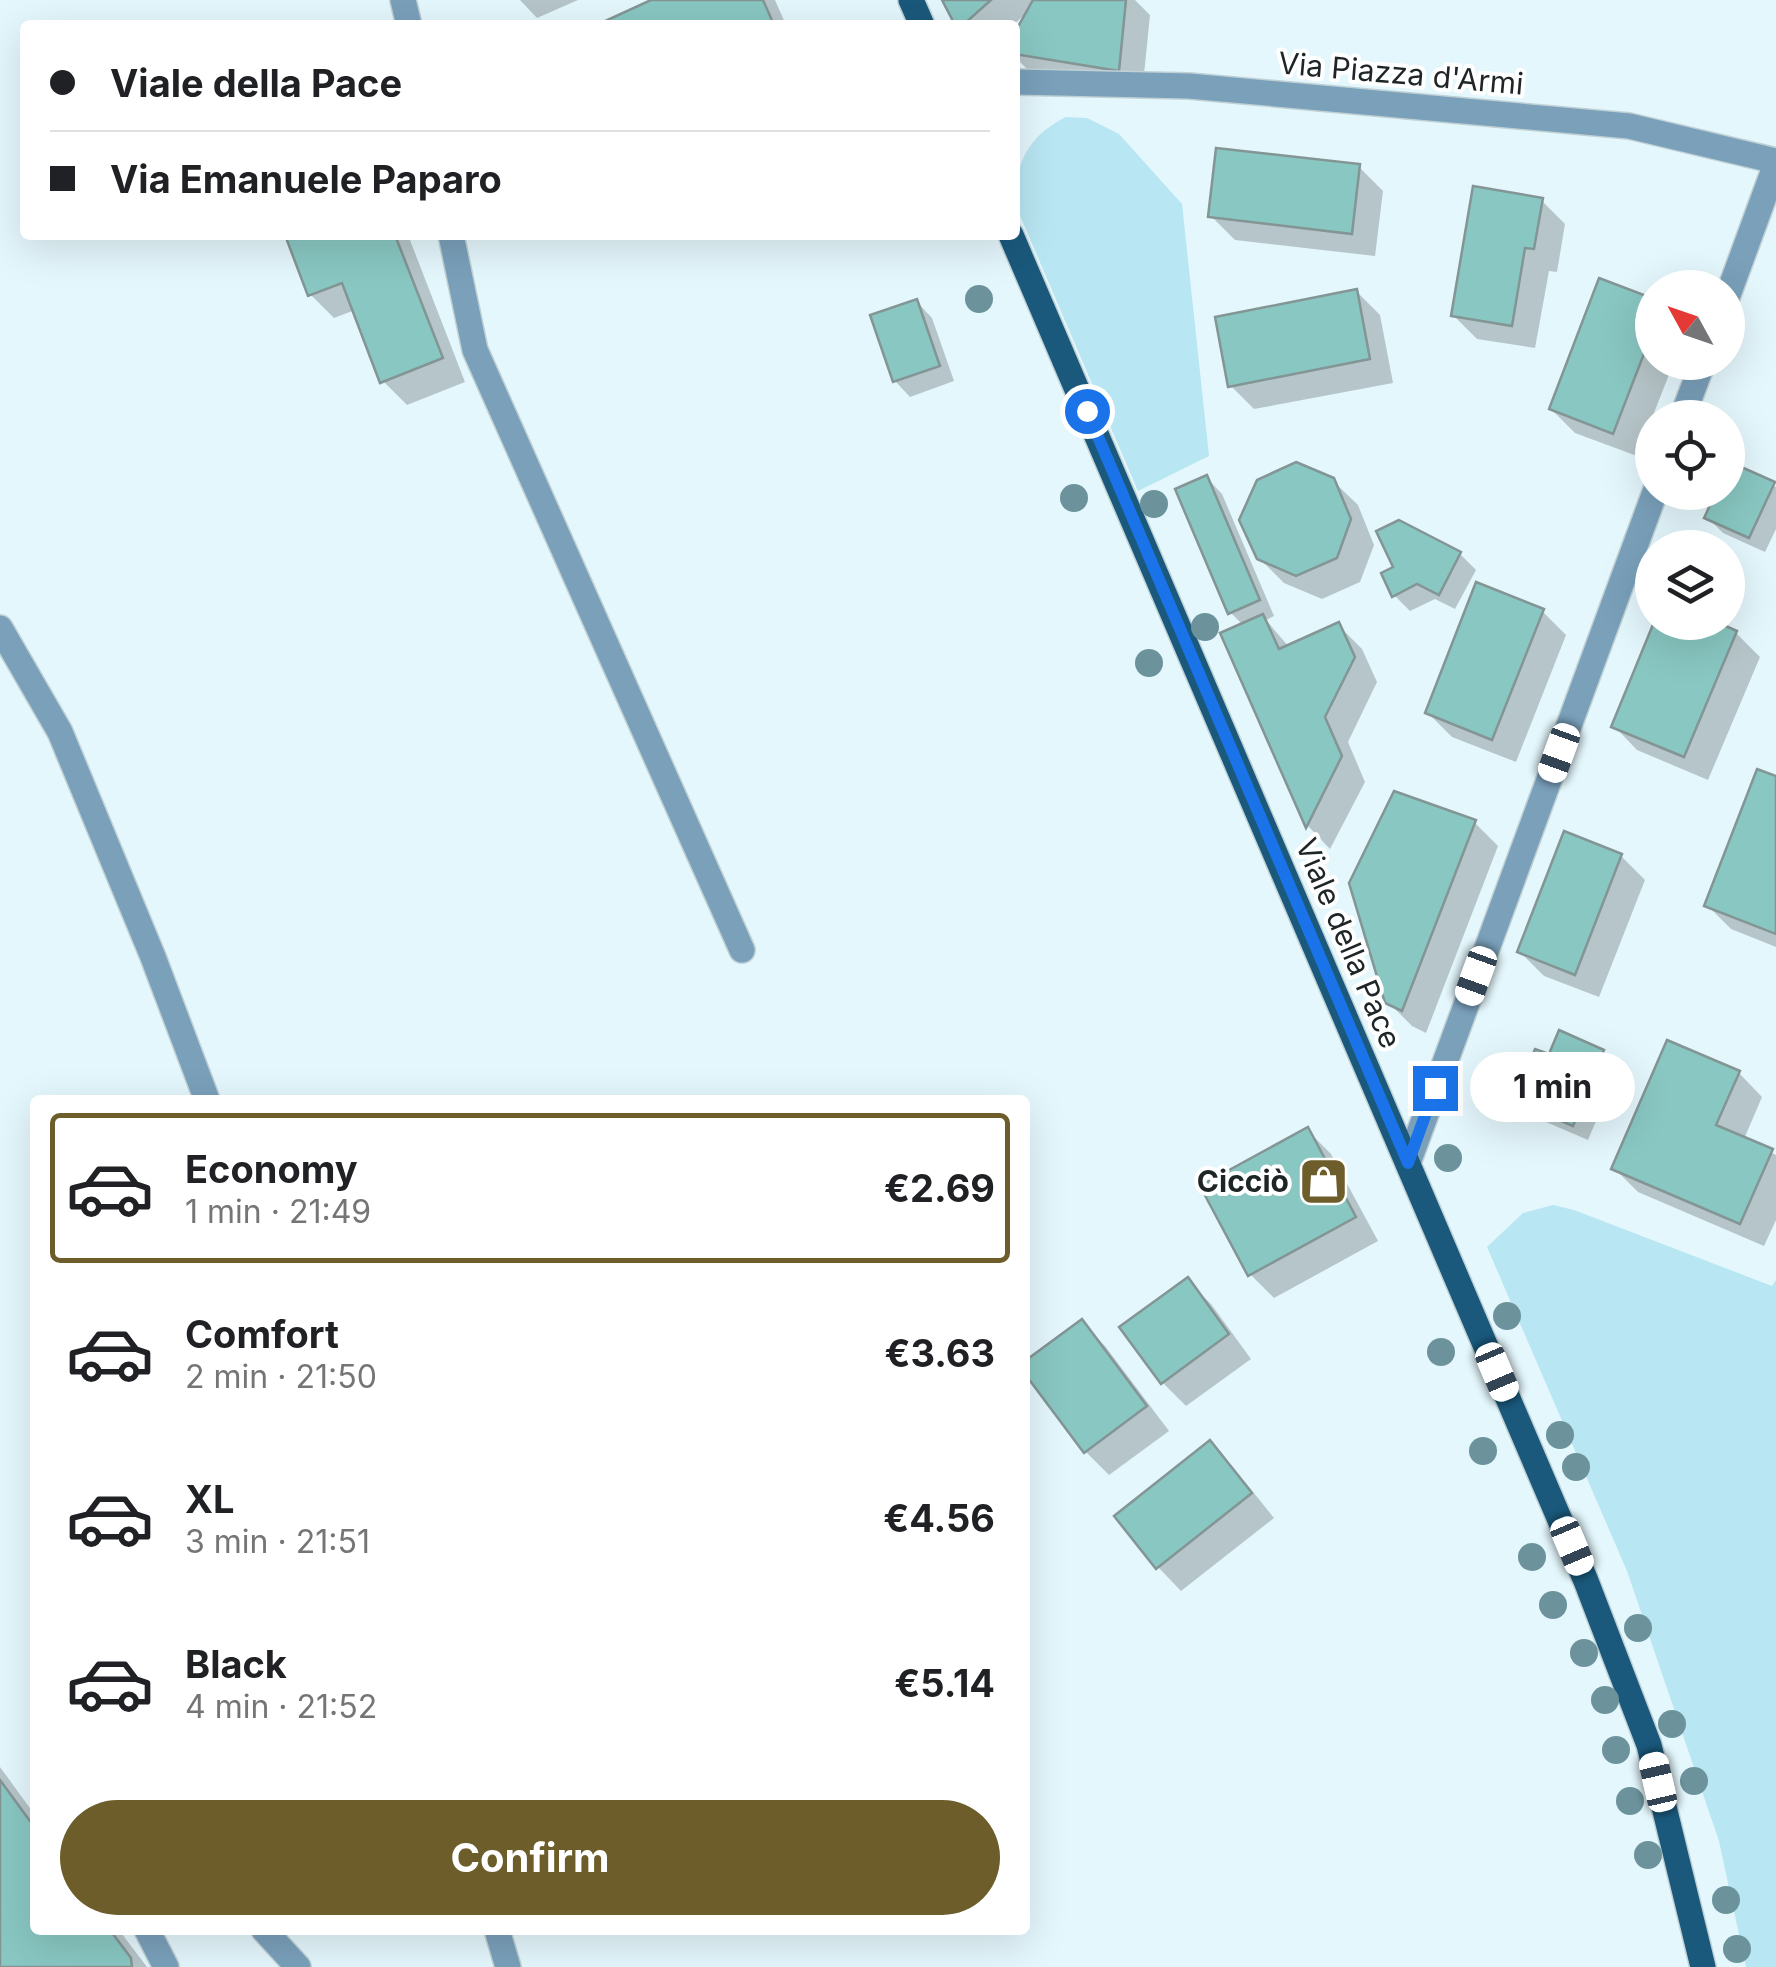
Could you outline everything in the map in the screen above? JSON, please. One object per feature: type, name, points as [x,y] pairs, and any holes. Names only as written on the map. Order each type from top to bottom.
[{"type":"main road","name":"Viale della Pace","points":[[1014,240],[1586,1581],[1649,1745],[1703,1967]]},
{"type":"street","name":"Via Piazza d'Armi","points":[[1020,82],[1189,86],[1629,126],[1776,162]]},
{"type":"street","points":[[1737,270],[1776,162]]},
{"type":"street","points":[[452,240],[474,350],[742,950]]},
{"type":"street","points":[[1408,1163],[1648,510]]},
{"type":"street","points":[[0,628],[60,732],[206,1095]]},
{"type":"street","points":[[149,1935],[166,1967]]},
{"type":"street","points":[[269,1935],[298,1967]]},
{"type":"street","points":[[498,1935],[508,1967]]},
{"type":"shaded area","points":[[1066,117],[1087,118],[1119,134],[1182,204],[1209,456],[1138,491],[1020,216],[1021,163],[1033,142]]},
{"type":"shaded area","points":[[1553,1205],[1772,1286],[1776,1280],[1776,1967],[1746,1967],[1719,1841],[1627,1571],[1487,1247],[1523,1213]]},
{"type":"building","points":[[651,0],[763,0],[772,20],[607,20]]},
{"type":"building","points":[[942,0],[991,0],[969,20],[952,20]]},
{"type":"building","points":[[1033,0],[1126,0],[1119,71],[1020,55],[1020,23]]},
{"type":"building","points":[[1216,148],[1360,164],[1352,234],[1208,217]]},
{"type":"building","points":[[1473,186],[1543,198],[1534,249],[1525,248],[1512,326],[1451,316]]},
{"type":"building","points":[[287,240],[397,240],[443,358],[380,383],[342,283],[308,296]]},
{"type":"building","points":[[1599,278],[1635,292],[1635,377],[1613,434],[1549,409]]},
{"type":"building","points":[[1357,289],[1370,359],[1228,387],[1215,317]]},
{"type":"building","points":[[917,299],[940,366],[893,382],[870,315]]},
{"type":"building","points":[[1296,462],[1334,478],[1351,519],[1337,558],[1296,576],[1257,559],[1239,520],[1257,480]]},
{"type":"building","points":[[1745,469],[1775,482],[1749,538],[1745,530],[1731,530],[1704,518],[1708,510],[1745,510]]},
{"type":"building","points":[[1207,475],[1260,600],[1228,614],[1175,489]]},
{"type":"building","points":[[1399,520],[1461,552],[1439,595],[1417,584],[1392,597],[1381,573],[1393,567],[1376,531]]},
{"type":"building","points":[[1476,582],[1544,609],[1492,740],[1425,713]]},
{"type":"building","points":[[1263,614],[1279,649],[1339,622],[1355,657],[1325,717],[1342,756],[1306,828],[1220,633]]},
{"type":"building","points":[[1647,640],[1733,640],[1684,757],[1611,727]]},
{"type":"building","points":[[1757,769],[1776,776],[1776,934],[1704,906]]},
{"type":"building","points":[[1394,791],[1476,820],[1402,1011],[1385,1003],[1349,883]]},
{"type":"building","points":[[1564,831],[1622,854],[1575,975],[1517,952]]},
{"type":"building","points":[[1559,1030],[1604,1050],[1573,1126],[1514,1101],[1535,1049],[1549,1054]]},
{"type":"building","points":[[1667,1040],[1740,1071],[1716,1125],[1773,1149],[1740,1224],[1611,1169]]},
{"type":"building","points":[[1308,1127],[1356,1217],[1248,1276],[1200,1186]]},
{"type":"building","points":[[1188,1277],[1229,1334],[1161,1384],[1119,1327]]},
{"type":"building","points":[[1082,1319],[1147,1406],[1084,1453],[1030,1381],[1030,1357]]},
{"type":"building","points":[[1210,1440],[1252,1493],[1156,1569],[1114,1516]]},
{"type":"building","points":[[0,1780],[30,1821],[30,1935],[114,1935],[131,1958],[132,1967],[0,1967]]},
{"type":"place","name":"Cicciò","points":[[1324,1181]]},
{"type":"route","points":[[1087,411],[1408,1163],[1435,1088]]}]
